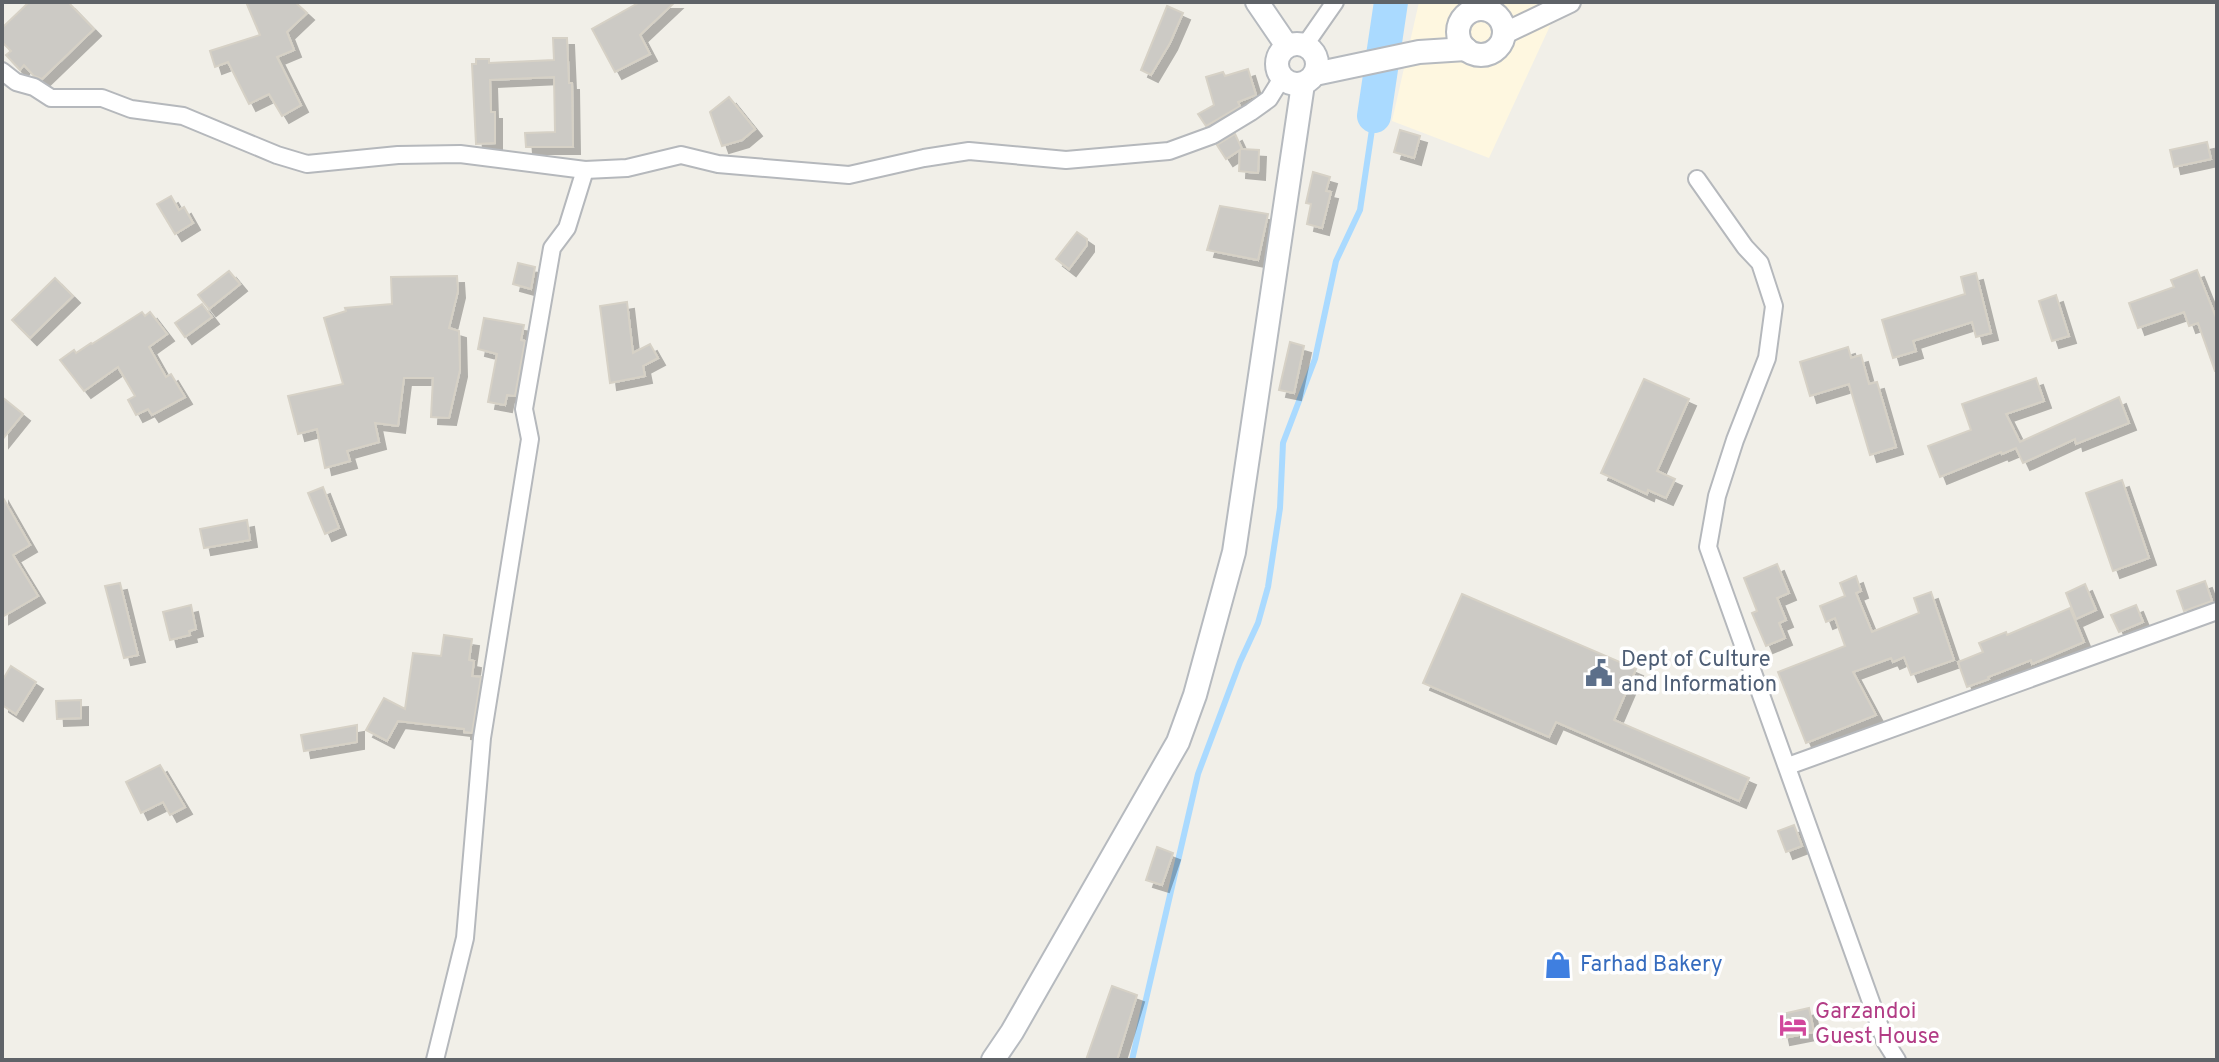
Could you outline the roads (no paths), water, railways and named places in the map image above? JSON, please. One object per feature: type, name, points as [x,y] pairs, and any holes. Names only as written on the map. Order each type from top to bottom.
[{"type":"main road","points":[[993,1060],[1178,742],[1195,695],[1234,552],[1302,64],[1257,2]]},
{"type":"main road","points":[[1478,5],[1497,15],[1503,34],[1499,45],[1489,53],[1477,54],[1462,42],[1458,27],[1465,15],[1478,5]]},
{"type":"main road","points":[[1302,64],[1349,61],[1418,45],[1462,42]]},
{"type":"street","points":[[2,71],[16,82],[34,87],[51,98],[102,98],[131,109],[183,116],[277,155],[307,164],[398,155],[460,154],[585,170],[627,168],[681,155],[718,164],[849,175],[969,151],[1066,160],[1169,151],[1213,135],[1269,99],[1302,64],[1335,2]]},
{"type":"street","points":[[1503,34],[1570,2]]},
{"type":"street","points":[[435,1060],[465,938],[482,738],[530,439],[524,409],[552,248],[567,228],[585,170]]},
{"type":"street","points":[[1697,179],[1760,263],[1774,306],[1767,358],[1717,496],[1708,547],[1885,1041],[1897,1060]]},
{"type":"street","points":[[1788,766],[2217,611]]},
{"type":"waterway","points":[[1374,116],[1391,2]]},
{"type":"waterway","points":[[1132,1060],[1198,774],[1258,623],[1268,587],[1280,508],[1283,443],[1315,359],[1336,261],[1360,210],[1374,116]]},
{"type":"place","name":"Dept of Culture and Information","points":[[1599,673]]},
{"type":"place","name":"Farhad Bakery","points":[[1558,965]]},
{"type":"place","name":"Garzandoi Guest House","points":[[1793,1025]]}]
